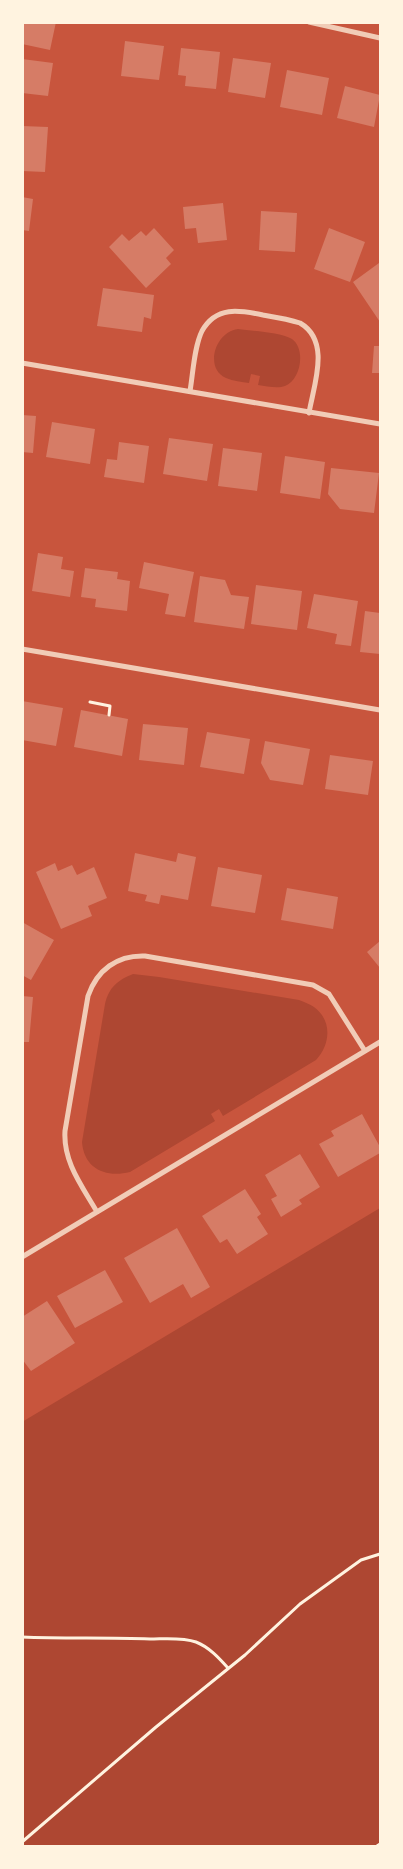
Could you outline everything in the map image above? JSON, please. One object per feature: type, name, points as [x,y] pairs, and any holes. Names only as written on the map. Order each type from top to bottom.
[{"type":"street","points":[[309,22],[380,38]]},
{"type":"street","points":[[190,392],[202,332],[213,318],[220,313],[240,310],[292,320],[300,323],[311,332],[318,346],[318,354],[309,412]]},
{"type":"street","points":[[22,363],[380,424]]},
{"type":"street","points":[[22,649],[380,710]]},
{"type":"street","points":[[97,1212],[68,1159],[64,1143],[88,996],[97,976],[114,962],[123,958],[144,956],[313,986],[329,994],[365,1051]]},
{"type":"street","points":[[22,1257],[380,1042]]},
{"type":"path","points":[[90,702],[110,706],[109,715]]},
{"type":"path","points":[[22,1842],[228,1668],[300,1604],[361,1560],[380,1554]]},
{"type":"path","points":[[22,1637],[182,1640],[196,1642],[213,1652],[228,1668]]},
{"type":"shaded area","points":[[238,329],[273,333],[292,339],[299,350],[300,357],[300,364],[295,378],[282,387],[268,387],[258,385],[260,376],[251,374],[249,383],[226,378],[219,373],[215,367],[214,359],[218,343],[230,332]]},
{"type":"shaded area","points":[[133,974],[299,1000],[314,1007],[320,1013],[327,1026],[327,1040],[316,1060],[223,1116],[219,1109],[211,1114],[215,1121],[130,1172],[113,1174],[105,1172],[92,1165],[87,1159],[82,1142],[105,1004],[109,993],[115,985]]},
{"type":"shaded area","points":[[380,1208],[380,1846],[23,1846],[22,1422]]},
{"type":"building","points":[[22,22],[56,22],[50,50],[22,44]]},
{"type":"building","points":[[125,41],[164,46],[159,80],[121,76]]},
{"type":"building","points":[[181,48],[220,52],[216,89],[185,86],[186,76],[178,75]]},
{"type":"building","points":[[233,58],[271,63],[265,98],[228,92]]},
{"type":"building","points":[[22,59],[53,63],[48,96],[22,93]]},
{"type":"building","points":[[287,70],[329,78],[322,115],[280,107]]},
{"type":"building","points":[[345,86],[380,95],[374,127],[337,118]]},
{"type":"building","points":[[22,126],[48,127],[45,172],[22,171]]},
{"type":"building","points":[[22,197],[33,199],[29,231],[22,230]]},
{"type":"building","points":[[223,203],[227,240],[198,243],[196,228],[185,229],[183,207]]},
{"type":"building","points":[[261,211],[297,213],[295,252],[259,250]]},
{"type":"building","points":[[154,228],[174,250],[166,258],[171,264],[146,288],[109,247],[122,234],[129,241],[141,231],[146,236]]},
{"type":"building","points":[[329,228],[365,242],[350,282],[314,269]]},
{"type":"building","points":[[379,263],[380,266],[380,322],[353,282]]},
{"type":"building","points":[[103,288],[154,295],[151,319],[144,317],[142,332],[97,326]]},
{"type":"building","points":[[374,346],[380,346],[380,373],[372,373]]},
{"type":"building","points":[[22,415],[36,416],[33,453],[22,452]]},
{"type":"building","points":[[52,422],[95,429],[90,464],[46,457]]},
{"type":"building","points":[[169,438],[213,444],[207,481],[163,474]]},
{"type":"building","points":[[119,442],[149,446],[144,483],[104,477],[107,459],[117,460]]},
{"type":"building","points":[[223,448],[262,453],[257,491],[218,486]]},
{"type":"building","points":[[285,456],[325,462],[320,499],[280,493]]},
{"type":"building","points":[[331,468],[379,473],[374,513],[340,509],[328,494]]},
{"type":"building","points":[[38,553],[63,557],[61,569],[74,571],[70,597],[32,591]]},
{"type":"building","points":[[144,562],[194,572],[185,617],[165,614],[169,594],[139,588]]},
{"type":"building","points":[[85,568],[118,572],[117,579],[130,581],[127,611],[95,607],[96,599],[81,597]]},
{"type":"building","points":[[200,576],[225,580],[231,595],[249,597],[244,629],[194,622]]},
{"type":"building","points":[[256,585],[302,591],[297,630],[251,624]]},
{"type":"building","points":[[314,594],[358,601],[351,646],[335,644],[337,634],[307,628]]},
{"type":"building","points":[[365,611],[380,613],[380,654],[360,652]]},
{"type":"building","points":[[22,701],[63,708],[56,746],[22,740]]},
{"type":"building","points":[[81,710],[128,719],[122,756],[74,747]]},
{"type":"building","points":[[143,724],[188,728],[184,765],[139,760]]},
{"type":"building","points":[[207,732],[250,739],[244,774],[200,767]]},
{"type":"building","points":[[265,741],[310,749],[303,785],[270,780],[261,763]]},
{"type":"building","points":[[330,755],[373,761],[368,795],[325,789]]},
{"type":"building","points":[[135,853],[176,862],[178,853],[196,857],[188,900],[161,895],[159,904],[145,901],[147,895],[128,891]]},
{"type":"building","points":[[55,863],[58,871],[72,865],[77,875],[94,867],[107,898],[88,906],[92,916],[61,929],[36,872]]},
{"type":"building","points":[[218,867],[262,875],[255,913],[211,906]]},
{"type":"building","points":[[287,888],[338,897],[333,929],[281,920]]},
{"type":"building","points":[[22,922],[54,940],[31,980],[22,975]]},
{"type":"building","points":[[380,941],[380,968],[367,952]]},
{"type":"building","points":[[22,996],[33,997],[29,1042],[22,1042]]},
{"type":"building","points":[[362,1114],[380,1147],[380,1153],[338,1177],[319,1144],[334,1136],[331,1131]]},
{"type":"building","points":[[300,1154],[320,1187],[299,1200],[302,1204],[281,1217],[271,1199],[277,1196],[265,1175]]},
{"type":"building","points":[[245,1189],[261,1214],[257,1217],[268,1234],[237,1254],[227,1239],[220,1243],[202,1216]]},
{"type":"building","points":[[177,1228],[210,1287],[191,1298],[183,1284],[150,1303],[124,1258]]},
{"type":"building","points":[[105,1270],[123,1302],[75,1328],[57,1296]]},
{"type":"building","points":[[47,1301],[75,1343],[31,1371],[22,1359],[22,1317]]}]
